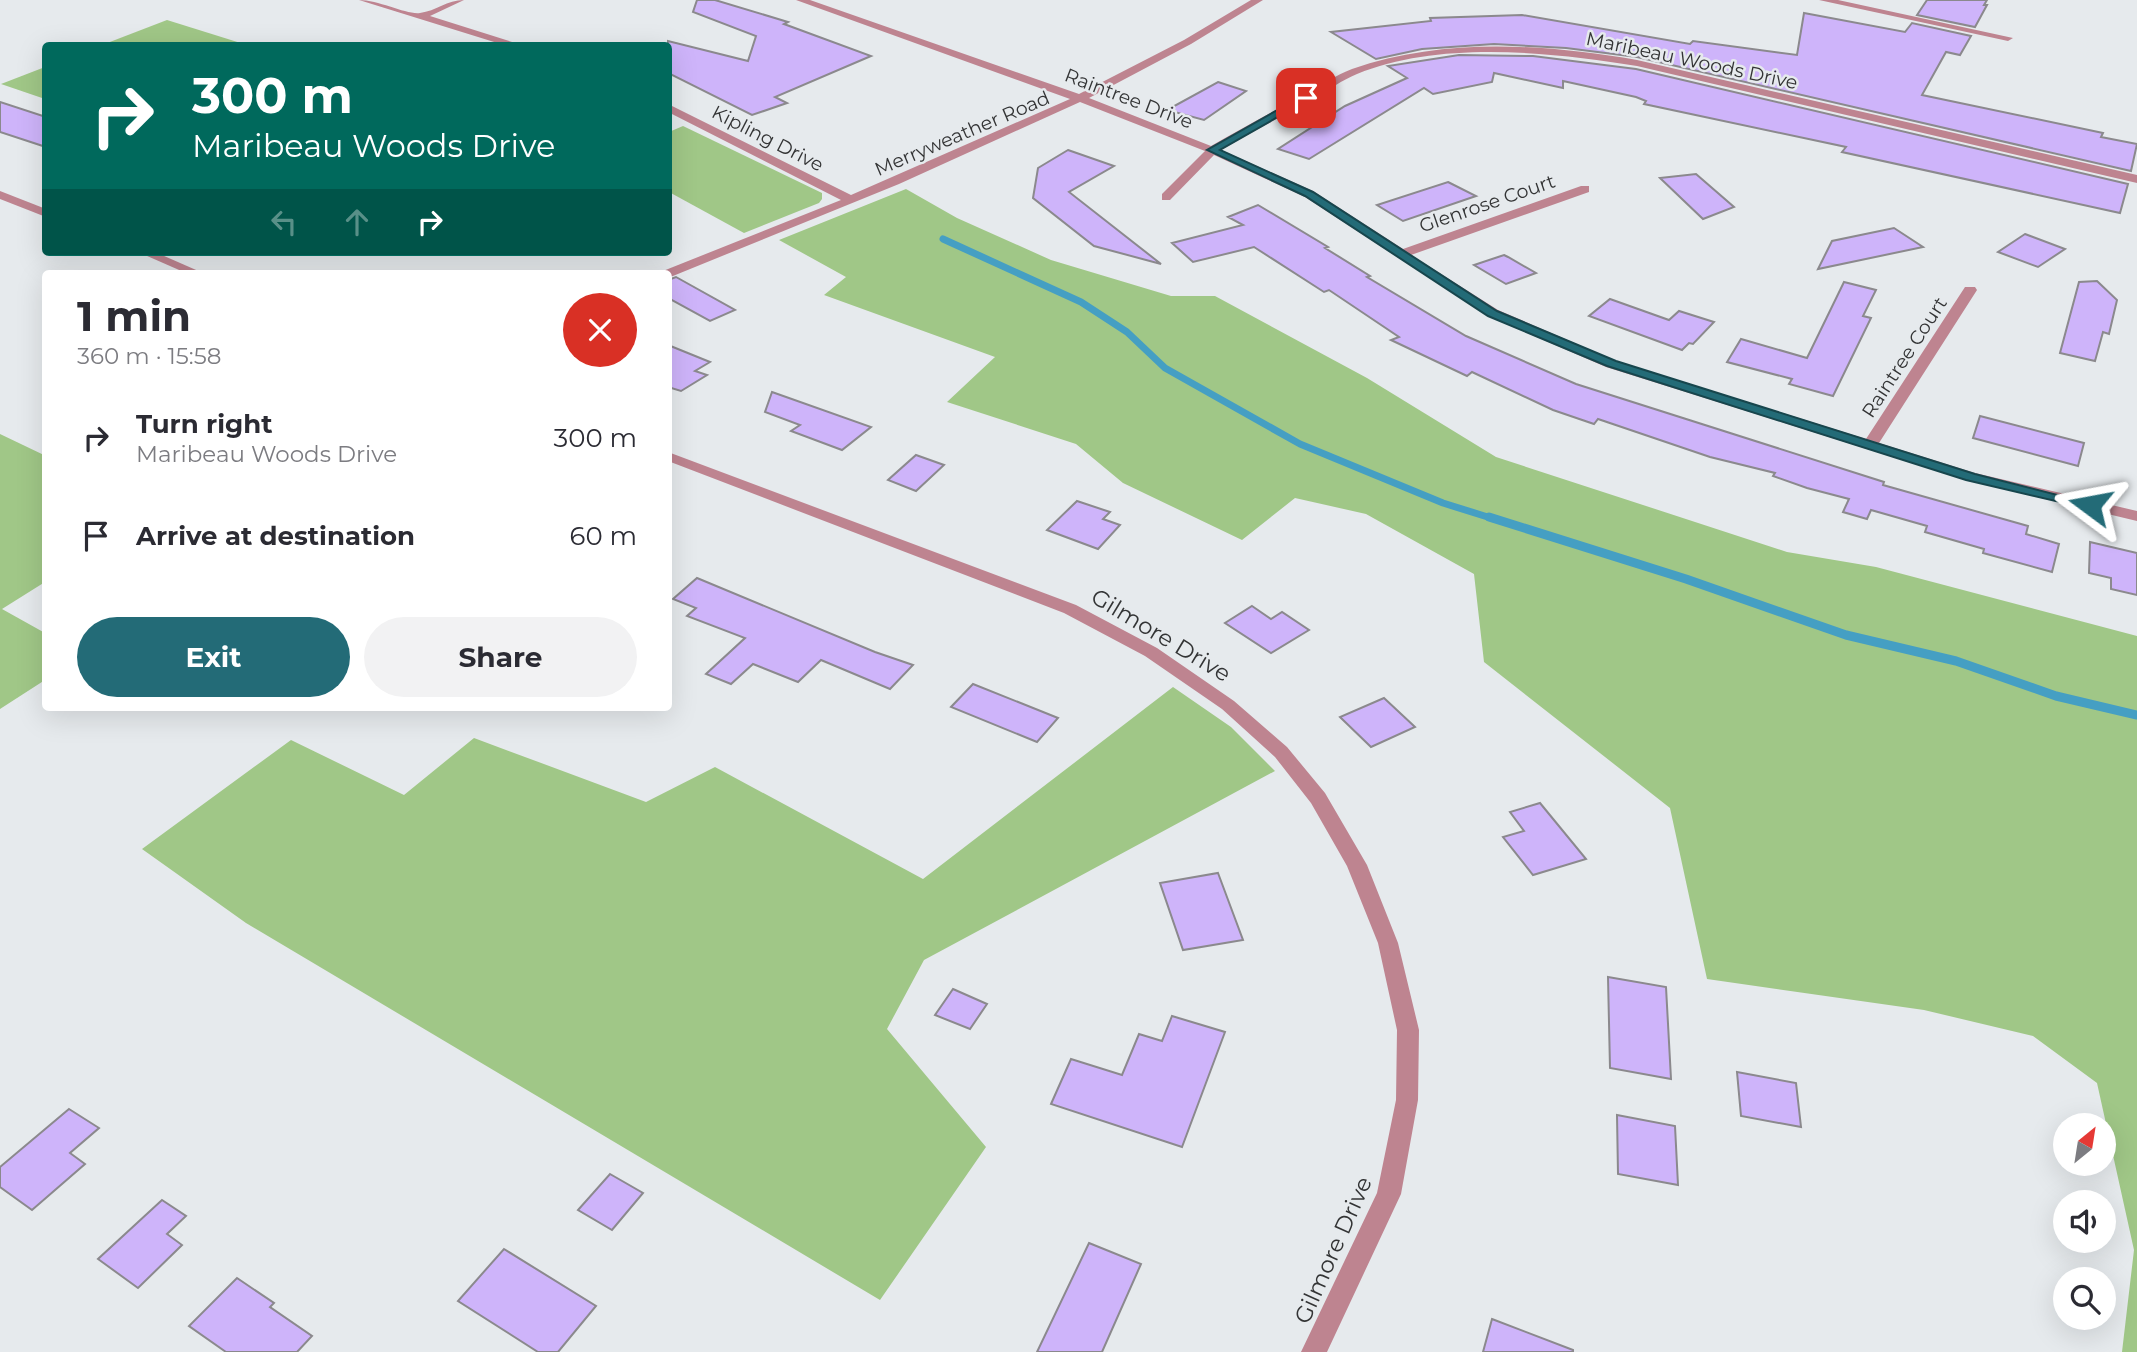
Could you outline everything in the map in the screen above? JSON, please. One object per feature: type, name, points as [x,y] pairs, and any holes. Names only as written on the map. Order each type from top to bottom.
[{"type":"street","points":[[364,0],[507,42]]},
{"type":"street","points":[[422,16],[460,0]]},
{"type":"street","name":"Raintree Drive","points":[[801,0],[1082,99],[1212,150],[1309,194],[1493,313],[1611,364],[1971,477],[2137,516]]},
{"type":"street","name":"Merryweather Road","points":[[672,272],[973,150],[1082,99],[1181,48],[1258,0]]},
{"type":"street","points":[[1824,0],[2008,38]]},
{"type":"street","name":"Maribeau Woods Drive","points":[[1166,197],[1212,150],[1353,72],[1397,58],[1457,51],[1517,49],[1571,52],[1637,63],[2137,179]]},
{"type":"street","name":"Kipling Drive","points":[[672,109],[851,200]]},
{"type":"street","name":"Glenrose Court","points":[[1401,254],[1585,190]]},
{"type":"street","points":[[0,195],[42,211]]},
{"type":"street","points":[[154,256],[189,270]]},
{"type":"street","name":"Raintree Court","points":[[1870,445],[1970,290]]},
{"type":"street","name":"Gilmore Drive","points":[[672,458],[1070,609],[1151,652],[1228,705],[1281,752],[1318,798],[1357,865],[1388,943],[1408,1030],[1406,1100],[1389,1194],[1314,1352]]},
{"type":"green space","points":[[167,20],[237,42],[110,42]]},
{"type":"green space","points":[[42,68],[42,98],[1,84]]},
{"type":"green space","points":[[683,126],[822,193],[822,199],[819,203],[744,233],[672,194],[672,131]]},
{"type":"green space","points":[[906,189],[957,218],[1051,260],[1171,296],[1215,296],[1367,378],[1496,457],[1787,552],[1876,567],[2137,636],[2137,1352],[2122,1352],[2134,1250],[2116,1169],[2116,1113],[2104,1113],[2097,1083],[2033,1036],[1924,1010],[1707,979],[1670,808],[1484,662],[1474,574],[1366,514],[1295,498],[1242,540],[1123,483],[1076,444],[947,402],[995,357],[824,295],[846,277],[779,240]]},
{"type":"green space","points":[[0,434],[42,454],[42,584],[2,609],[42,631],[42,682],[0,709]]},
{"type":"green space","points":[[1173,687],[1231,727],[1275,771],[924,960],[887,1029],[986,1147],[880,1300],[246,923],[142,849],[291,740],[404,795],[474,738],[646,802],[715,767],[923,879]]},
{"type":"building","points":[[697,0],[715,0],[788,22],[784,24],[871,56],[775,97],[787,103],[752,115],[672,75],[672,42],[748,61],[756,36],[693,12]]},
{"type":"building","points":[[1927,0],[1987,0],[1984,5],[1987,5],[1975,27],[1917,15]]},
{"type":"building","points":[[1804,13],[1905,32],[1912,23],[1971,36],[1960,55],[1946,52],[1922,95],[2103,133],[2101,137],[2137,144],[2131,171],[1637,57],[1566,48],[1494,44],[1422,49],[1376,59],[1331,32],[1431,21],[1430,18],[1522,15],[1690,44],[1693,41],[1797,55]]},
{"type":"building","points":[[1459,55],[1533,56],[1636,69],[2128,184],[2120,213],[1842,152],[1846,147],[1644,104],[1646,101],[1636,97],[1563,81],[1563,88],[1494,73],[1492,82],[1433,94],[1424,88],[1309,159],[1278,149],[1345,106],[1407,78],[1388,66]]},
{"type":"building","points":[[1218,82],[1246,91],[1204,120],[1167,110]]},
{"type":"building","points":[[0,102],[42,116],[42,146],[0,132]]},
{"type":"building","points":[[1068,150],[1114,166],[1069,192],[1161,264],[1094,246],[1033,198],[1038,168]]},
{"type":"building","points":[[1696,174],[1734,207],[1703,219],[1660,178]]},
{"type":"building","points":[[1448,182],[1476,196],[1403,221],[1377,205]]},
{"type":"building","points":[[1258,205],[1328,247],[1325,248],[1370,276],[1367,277],[1466,336],[1576,384],[1884,482],[1883,485],[2028,526],[2026,534],[2059,544],[2052,572],[1983,553],[1984,549],[1925,532],[1927,526],[1871,510],[1867,519],[1843,512],[1849,499],[1773,476],[1775,473],[1710,457],[1598,419],[1594,424],[1553,410],[1472,372],[1467,376],[1391,340],[1399,337],[1329,290],[1324,292],[1254,247],[1193,262],[1172,243],[1243,225],[1228,217]]},
{"type":"building","points":[[1894,228],[1923,247],[1818,269],[1832,241]]},
{"type":"building","points":[[2025,234],[2065,249],[2038,267],[1998,252]]},
{"type":"building","points":[[1504,255],[1536,273],[1506,284],[1474,265]]},
{"type":"building","points":[[676,277],[735,310],[710,321],[672,300],[672,278]]},
{"type":"building","points":[[2097,281],[2117,300],[2109,334],[2103,332],[2095,361],[2060,353],[2079,282]]},
{"type":"building","points":[[1844,282],[1876,290],[1863,316],[1871,318],[1833,396],[1789,384],[1792,379],[1727,362],[1741,339],[1807,358]]},
{"type":"building","points":[[1610,299],[1669,320],[1679,311],[1714,322],[1693,344],[1689,343],[1682,350],[1589,316]]},
{"type":"building","points":[[672,347],[710,362],[695,371],[707,375],[681,391],[672,388]]},
{"type":"building","points":[[772,392],[871,427],[842,450],[791,431],[800,425],[765,412]]},
{"type":"building","points":[[1980,416],[2084,443],[2078,466],[1973,438]]},
{"type":"building","points":[[916,455],[944,465],[916,491],[888,480]]},
{"type":"building","points":[[1077,501],[1110,512],[1103,519],[1120,525],[1098,549],[1047,530]]},
{"type":"building","points":[[2090,542],[2137,553],[2137,595],[2111,589],[2111,578],[2089,573]]},
{"type":"building","points":[[697,578],[875,652],[913,665],[890,689],[821,660],[798,682],[753,664],[731,684],[706,674],[745,638],[687,616],[696,608],[673,599]]},
{"type":"building","points":[[1252,606],[1271,619],[1282,612],[1309,630],[1271,653],[1225,623]]},
{"type":"building","points":[[973,684],[1058,718],[1037,742],[951,707]]},
{"type":"building","points":[[1384,698],[1415,727],[1371,747],[1340,717]]},
{"type":"building","points":[[1540,803],[1586,859],[1533,875],[1503,837],[1524,831],[1510,812]]},
{"type":"building","points":[[1218,873],[1243,940],[1183,950],[1160,883]]},
{"type":"building","points":[[1608,977],[1666,987],[1671,1079],[1610,1068]]},
{"type":"building","points":[[953,989],[987,1004],[970,1029],[935,1015]]},
{"type":"building","points":[[1172,1016],[1225,1032],[1182,1147],[1051,1104],[1071,1059],[1122,1075],[1139,1034],[1162,1041]]},
{"type":"building","points":[[1737,1072],[1796,1083],[1801,1127],[1741,1116]]},
{"type":"building","points":[[69,1109],[99,1128],[70,1153],[85,1164],[32,1210],[0,1187],[0,1167]]},
{"type":"building","points":[[1617,1115],[1675,1126],[1678,1185],[1618,1174]]},
{"type":"building","points":[[610,1174],[643,1193],[612,1230],[578,1210]]},
{"type":"building","points":[[162,1200],[186,1216],[167,1234],[182,1245],[138,1288],[98,1259]]},
{"type":"building","points":[[1089,1243],[1141,1264],[1102,1352],[1037,1352]]},
{"type":"building","points":[[504,1249],[596,1306],[558,1352],[538,1352],[458,1301]]},
{"type":"building","points":[[237,1278],[274,1303],[270,1307],[312,1336],[297,1352],[226,1352],[189,1326]]},
{"type":"building","points":[[1492,1319],[1573,1350],[1573,1352],[1483,1352]]},
{"type":"waterway","points":[[943,239],[1081,302],[1127,332],[1165,368],[1300,444],[1443,503],[1494,519]]},
{"type":"waterway","points":[[1489,517],[1686,579],[1846,635],[1956,661],[2056,696],[2137,715]]},
{"type":"route","points":[[1306,98],[1212,150],[1309,194],[1493,313],[1611,364],[1971,477],[2090,505]]}]
